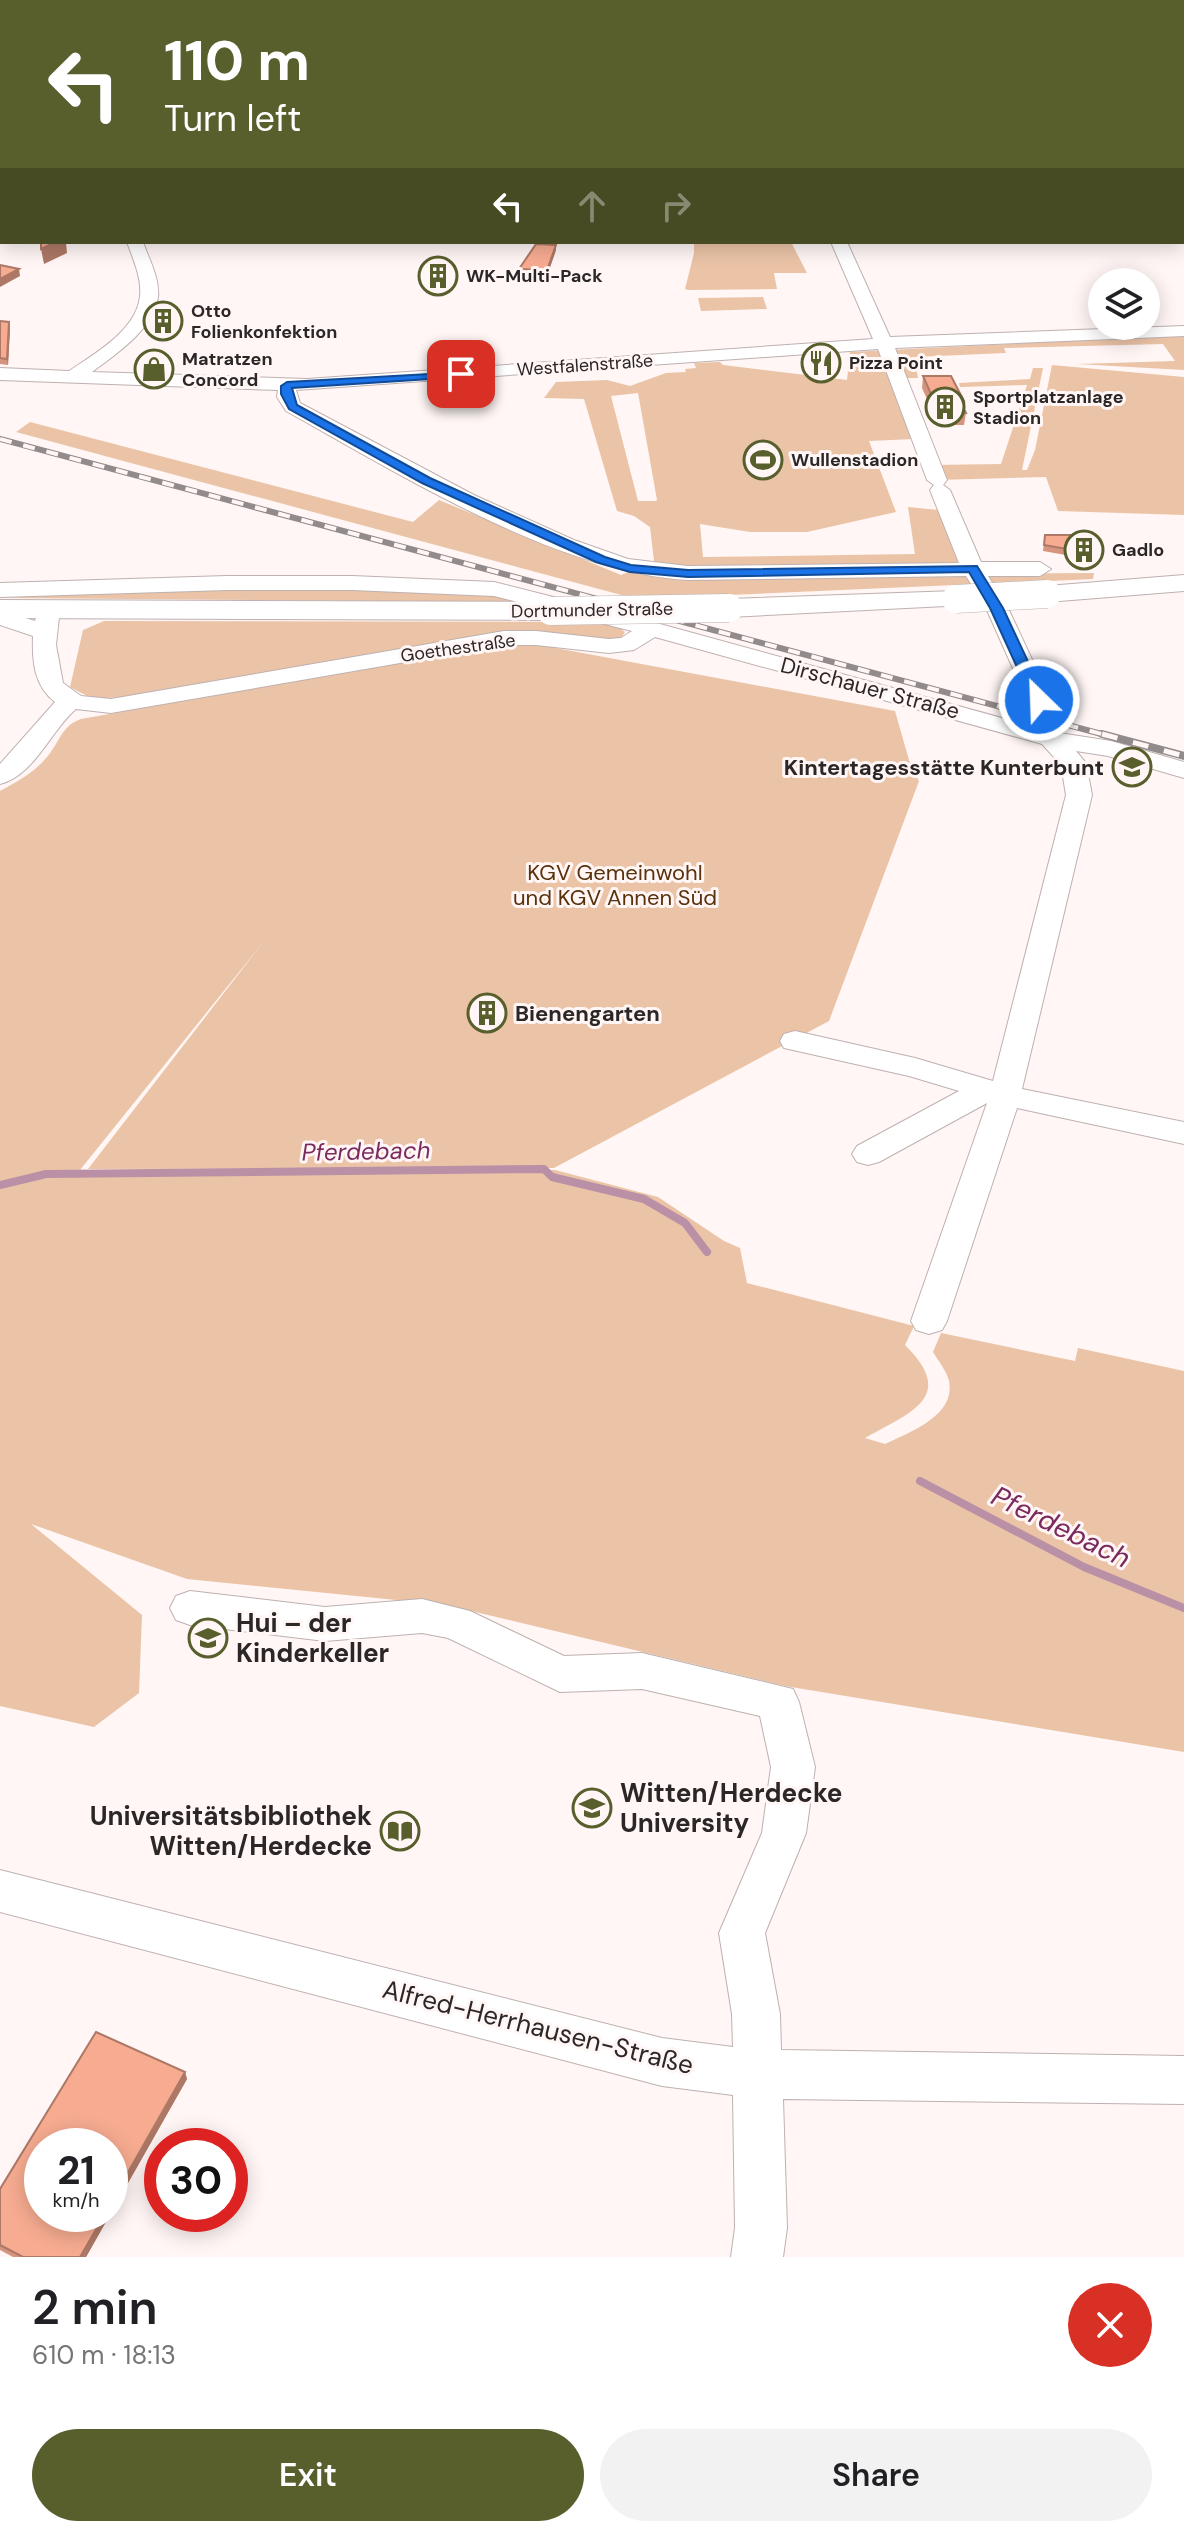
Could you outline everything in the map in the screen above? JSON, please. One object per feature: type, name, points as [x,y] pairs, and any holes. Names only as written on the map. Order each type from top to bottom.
[{"type":"main road","name":"Dortmunder Straße","points":[[0,609],[46,620],[729,608],[956,599],[1043,581],[1184,583]]},
{"type":"street","points":[[0,374],[72,377],[132,329],[148,303],[146,277],[136,244]]},
{"type":"street","points":[[840,244],[884,344],[976,573],[1039,700]]},
{"type":"street","name":"Westfalenstraße","points":[[72,377],[287,386],[1036,334],[1184,331]]},
{"type":"street","points":[[287,386],[287,397],[293,407],[426,480],[600,560],[630,569],[688,573],[976,573],[1043,581]]},
{"type":"street","points":[[0,590],[227,583],[470,587],[540,599],[652,629]]},
{"type":"street","points":[[0,617],[46,620],[46,676],[50,687],[71,701],[46,722],[19,763],[0,776]]},
{"type":"street","name":"Goethestraße","points":[[71,701],[88,705],[135,704],[504,638],[626,645],[652,629]]},
{"type":"street","name":"Dirschauer Straße","points":[[652,629],[1051,739],[1111,749],[1184,770]]},
{"type":"street","points":[[929,1321],[1079,795],[1073,763],[1051,739]]},
{"type":"street","points":[[795,1041],[929,1072],[994,1093],[1184,1133]]},
{"type":"street","points":[[868,1154],[994,1093]]},
{"type":"street","points":[[190,1608],[325,1624],[422,1616],[456,1623],[560,1674],[642,1671],[778,1702],[793,1767],[784,1833],[742,1933],[756,2014],[761,2228],[757,2257]]},
{"type":"street","name":"Alfred-Herrhausen-Straße","points":[[0,1891],[662,2062],[758,2074],[1184,2080]]},
{"type":"green space","points":[[694,244],[792,244],[807,273],[774,273],[777,289],[688,290],[685,289]]},
{"type":"green space","points":[[763,297],[767,309],[701,311],[698,298]]},
{"type":"green space","points":[[1184,335],[1184,370],[1077,364],[1175,361],[1163,344],[1004,348],[1006,353],[914,357],[918,378],[892,378],[914,439],[869,441],[896,512],[807,532],[750,532],[700,524],[703,557],[915,554],[908,507],[939,510],[962,574],[1094,573],[1093,579],[661,598],[625,596],[16,432],[30,422],[413,522],[439,500],[621,575],[654,561],[650,527],[634,516],[617,511],[584,399],[544,398],[556,382],[607,380],[630,386],[666,373],[686,372],[685,369],[696,368],[694,363],[720,362],[723,365],[847,380],[850,352],[1088,340],[1160,340],[1160,336]],"holes":[[[638,393],[656,501],[638,501],[611,396]]]},
{"type":"green space","points":[[1052,365],[1184,377],[1184,515],[1058,511],[1046,477],[937,480],[931,465],[1001,464],[1027,385],[960,387],[959,383],[1030,379],[1033,368],[1043,368],[1022,470],[1027,470],[1035,450]]},
{"type":"green space","points":[[180,590],[376,590],[487,594],[526,602],[0,598]]},
{"type":"green space","points":[[104,621],[597,622],[625,632],[621,638],[610,639],[509,633],[474,636],[122,697],[93,699],[70,687],[83,630]]},
{"type":"green space","name":"KGV Gemeinwohl und KGV Annen Süd","points":[[534,644],[895,711],[911,767],[919,781],[829,1021],[554,1168],[88,1169],[264,941],[76,1175],[555,1170],[658,1197],[724,1241],[740,1248],[747,1283],[914,1326],[905,1345],[920,1363],[927,1378],[928,1391],[922,1402],[911,1411],[865,1438],[885,1444],[929,1421],[945,1404],[949,1381],[933,1352],[941,1333],[1075,1361],[1078,1348],[1184,1371],[1184,1752],[785,1686],[446,1605],[187,1579],[31,1524],[142,1615],[139,1693],[94,1727],[0,1706],[0,791],[37,767],[65,730],[81,719],[453,653]]},
{"type":"building","points":[[536,244],[556,245],[547,270],[519,269]]},
{"type":"building","points":[[0,265],[19,269],[0,279]]},
{"type":"building","points":[[0,321],[9,322],[7,359],[0,358]]},
{"type":"building","points":[[923,376],[951,376],[964,401],[960,401],[966,413],[940,414]]},
{"type":"building","points":[[1045,535],[1093,535],[1101,555],[1044,545]]},
{"type":"building","points":[[96,2032],[185,2072],[153,2128],[144,2128],[144,2144],[128,2172],[128,2128],[37,2128]]},
{"type":"building","points":[[24,2150],[24,2232],[95,2232],[80,2257],[23,2257],[0,2245],[0,2189]]},
{"type":"waterway","name":"Pferdebach","points":[[0,1185],[46,1174],[544,1169],[552,1177],[644,1199],[685,1223],[707,1252]]},
{"type":"waterway","name":"Pferdebach","points":[[920,1481],[1084,1567],[1184,1608]]},
{"type":"railway","points":[[0,439],[1109,736]]},
{"type":"railway","points":[[1102,734],[1184,756]]},
{"type":"place","name":"WK-Multi-Pack","points":[[438,276]]},
{"type":"place","name":"Otto Folienkonfektion","points":[[163,321]]},
{"type":"place","name":"Pizza Point","points":[[821,363]]},
{"type":"place","name":"Matratzen Concord","points":[[154,369]]},
{"type":"place","name":"Sportplatzanlage Stadion","points":[[945,407]]},
{"type":"place","name":"Wullenstadion","points":[[763,460]]},
{"type":"place","name":"Gadlo","points":[[1084,550]]},
{"type":"place","name":"Kintertagesstätte Kunterbunt","points":[[1132,767]]},
{"type":"place","name":"Bienengarten","points":[[487,1013]]},
{"type":"place","name":"Hui – der Kinderkeller","points":[[208,1638]]},
{"type":"place","name":"Witten/Herdecke University","points":[[592,1808]]},
{"type":"place","name":"Universitätsbibliothek Witten/Herdecke","points":[[400,1831]]},
{"type":"route","points":[[461,374],[287,386],[286,394],[293,407],[471,503],[600,560],[630,569],[688,573],[973,569],[997,608],[1039,700]]}]
